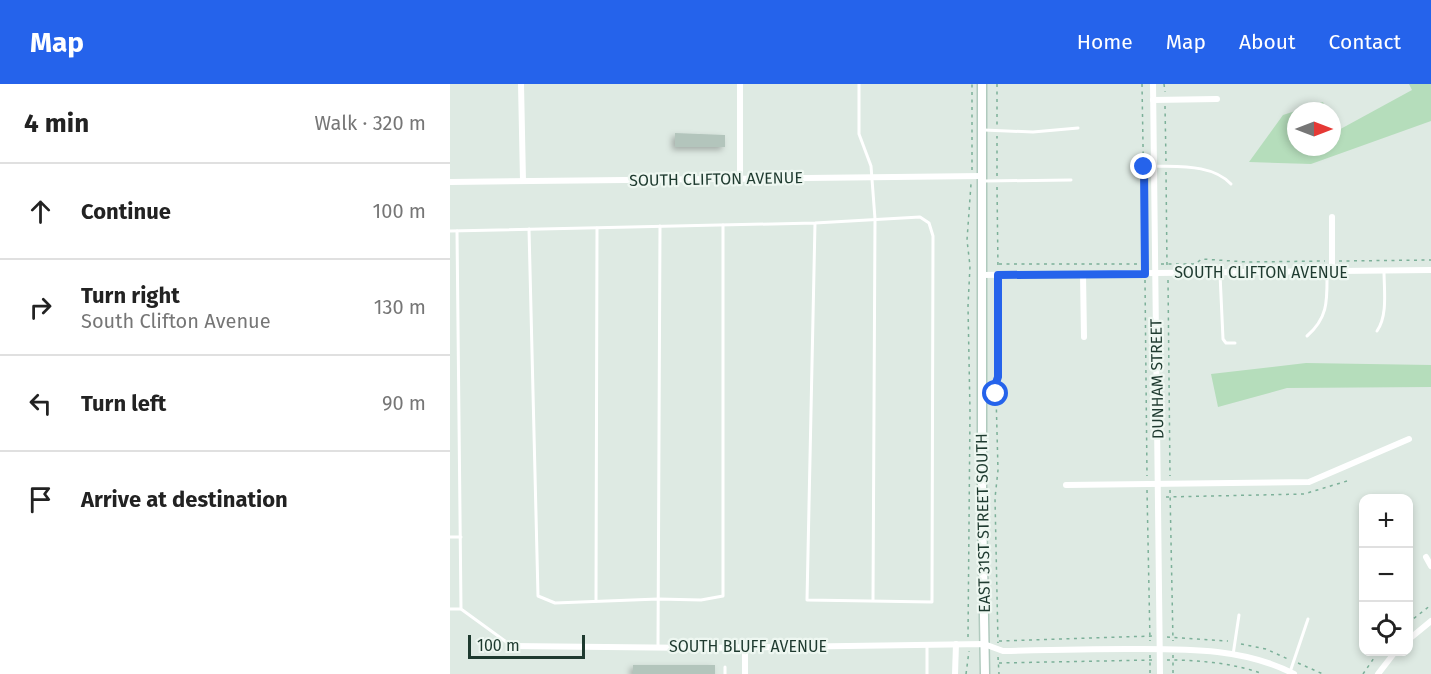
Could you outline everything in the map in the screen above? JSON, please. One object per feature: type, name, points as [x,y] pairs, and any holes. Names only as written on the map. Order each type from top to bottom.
[{"type":"street","points":[[521,84],[523,181]]},
{"type":"street","points":[[740,84],[740,179]]},
{"type":"street","name":"EAST 31ST STREET SOUTH","points":[[982,84],[984,674]]},
{"type":"street","name":"DUNHAM STREET","points":[[1153,84],[1160,674]]},
{"type":"street","points":[[1154,100],[1217,99]]},
{"type":"street","name":"SOUTH CLIFTON AVENUE","points":[[450,182],[972,176],[982,178]]},
{"type":"street","points":[[1329,272],[1332,261],[1332,217]]},
{"type":"street","name":"SOUTH CLIFTON AVENUE","points":[[982,275],[1431,270]]},
{"type":"street","points":[[1083,274],[1084,337]]},
{"type":"street","points":[[1066,485],[1309,482],[1409,439]]},
{"type":"street","points":[[1426,556],[1431,566]]},
{"type":"street","points":[[1413,636],[1431,621]]},
{"type":"street","points":[[955,674],[956,644]]},
{"type":"street","points":[[984,644],[1003,651],[1150,649],[1211,651],[1251,658],[1292,673]]},
{"type":"street","name":"SOUTH BLUFF AVENUE","points":[[512,646],[745,647],[984,644]]},
{"type":"street","points":[[745,647],[745,674]]},
{"type":"street","points":[[1378,674],[1391,656]]},
{"type":"lane","points":[[859,84],[859,134],[870,161],[875,219],[873,600]]},
{"type":"lane","points":[[982,130],[1033,132],[1078,128]]},
{"type":"lane","points":[[1154,166],[1212,171],[1231,184]]},
{"type":"lane","points":[[982,178],[1071,180]]},
{"type":"lane","points":[[450,231],[815,223],[920,217],[929,223],[933,236],[932,602],[807,600],[815,223]]},
{"type":"lane","points":[[529,229],[538,596],[555,603],[658,599],[700,600],[723,596],[723,225]]},
{"type":"lane","points":[[658,647],[660,226]]},
{"type":"lane","points":[[596,601],[597,228]]},
{"type":"lane","points":[[457,231],[461,609]]},
{"type":"lane","points":[[1220,272],[1223,339],[1226,343],[1235,344]]},
{"type":"lane","points":[[1306,336],[1320,323],[1325,311],[1329,272]]},
{"type":"lane","points":[[1377,331],[1384,316],[1384,272]]},
{"type":"lane","points":[[450,537],[461,537]]},
{"type":"lane","points":[[450,609],[461,609],[512,646]]},
{"type":"lane","points":[[1233,655],[1239,615]]},
{"type":"lane","points":[[1292,673],[1308,619]]},
{"type":"lane","points":[[927,645],[927,674]]},
{"type":"lane","points":[[725,667],[725,674]]},
{"type":"path","points":[[966,674],[969,644],[970,412],[968,306],[970,266],[967,240],[972,176],[972,84]]},
{"type":"path","points":[[997,84],[998,377],[994,388],[998,470],[995,498],[999,674]]},
{"type":"path","points":[[1142,84],[1150,674]]},
{"type":"path","points":[[1164,84],[1173,674]]},
{"type":"path","points":[[1156,264],[1195,264],[1202,259],[1247,262],[1431,260]]},
{"type":"path","points":[[998,264],[1144,264]]},
{"type":"path","points":[[1158,498],[1304,494],[1347,481]]},
{"type":"path","points":[[1413,619],[1431,605]]},
{"type":"path","points":[[1363,674],[1375,656]]},
{"type":"path","points":[[998,663],[1188,660],[1249,669],[1263,674]]},
{"type":"green space","points":[[1409,84],[1431,84],[1431,121],[1341,153],[1341,129],[1412,90]]},
{"type":"green space","points":[[1287,114],[1287,156],[1333,156],[1311,164],[1249,162],[1283,115]]},
{"type":"green space","points":[[1306,363],[1431,365],[1431,387],[1287,388],[1218,407],[1211,374]]},
{"type":"building","points":[[675,133],[725,135],[725,147],[675,147]]},
{"type":"building","points":[[633,665],[715,665],[715,674],[633,674]]},
{"type":"route","points":[[996,394],[994,388],[998,377],[998,275],[1145,274],[1144,167]]}]
